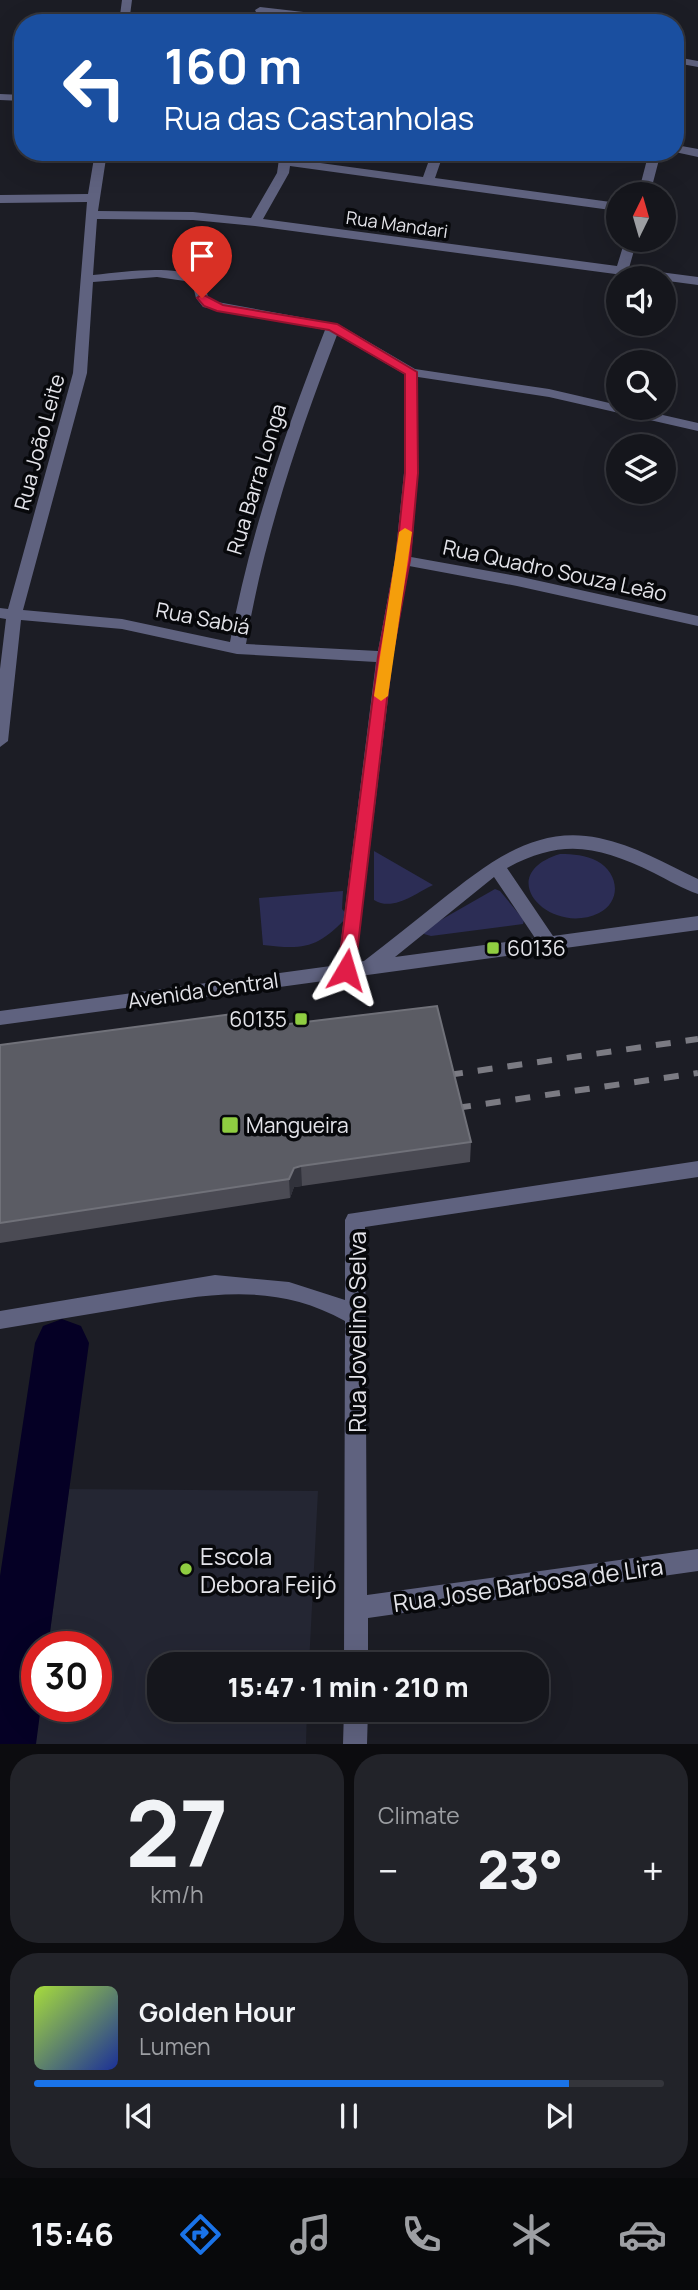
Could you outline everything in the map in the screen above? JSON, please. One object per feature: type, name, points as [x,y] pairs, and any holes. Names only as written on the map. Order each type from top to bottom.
[{"type":"street","points":[[260,5],[316,14]]},
{"type":"street","name":"Rua João Leite","points":[[0,741],[7,614],[80,373],[91,215],[100,161]]},
{"type":"street","points":[[255,222],[284,161]]},
{"type":"street","points":[[311,161],[606,205]]},
{"type":"street","points":[[428,180],[435,161]]},
{"type":"street","points":[[647,182],[653,161]]},
{"type":"street","points":[[0,199],[93,198]]},
{"type":"street","name":"Rua Mandari","points":[[91,215],[180,216],[255,222],[606,270]]},
{"type":"street","points":[[86,279],[171,274],[192,277],[198,280],[202,298],[208,304],[333,327],[411,372],[549,393],[698,427]]},
{"type":"street","name":"Rua Mandari","points":[[676,278],[698,281]]},
{"type":"street","name":"Rua Barra Longa","points":[[237,649],[246,592],[295,423],[333,327]]},
{"type":"street","points":[[346,970],[385,657],[403,560],[411,473],[411,372]]},
{"type":"street","name":"Rua Quadro Souza Leão","points":[[403,560],[517,581],[698,621]]},
{"type":"street","name":"Rua Sabiá","points":[[7,614],[68,617],[122,624],[237,649],[385,657]]},
{"type":"street","points":[[370,967],[496,866],[537,845],[571,839],[597,842],[623,851],[698,887]]},
{"type":"street","points":[[496,866],[549,944]]},
{"type":"street","name":"Avenida Central","points":[[0,1018],[698,923]]},
{"type":"street","name":"Rua Jovelino Selva","points":[[356,1652],[355,1220],[698,1169]]},
{"type":"street","points":[[0,1320],[215,1284],[250,1285],[298,1292],[332,1302],[357,1317]]},
{"type":"street","name":"Rua Jose Barbosa de Lira","points":[[358,1608],[698,1560]]},
{"type":"street","points":[[355,1744],[356,1722]]},
{"type":"shaded area","points":[[374,851],[433,885],[397,903],[374,900]]},
{"type":"shaded area","points":[[560,854],[593,859],[610,872],[615,887],[611,902],[606,908],[599,913],[580,918],[563,917],[547,910],[535,900],[529,888],[530,875],[540,864]]},
{"type":"shaded area","points":[[495,889],[500,891],[524,920],[523,924],[431,936],[424,934],[425,929]]},
{"type":"shaded area","points":[[343,891],[342,909],[348,916],[328,935],[319,941],[300,946],[263,945],[259,898]]},
{"type":"shaded area","name":"Escola Debora Feijó","points":[[69,1489],[318,1491],[310,1652],[147,1652],[147,1722],[307,1722],[306,1744],[34,1744],[37,1722],[112,1722],[112,1631],[50,1631]]},
{"type":"building","name":"Mangueira","points":[[437,1006],[471,1142],[301,1166],[294,1168],[289,1179],[0,1223],[0,1045],[240,1013],[264,1027]]},
{"type":"waterway","points":[[5,1744],[62,1343]]},
{"type":"railway","points":[[448,1075],[698,1039]]},
{"type":"railway","points":[[456,1108],[698,1073]]},
{"type":"slow traffic","points":[[381,696],[405,532]]},
{"type":"place","name":"60136","points":[[493,948]]},
{"type":"place","name":"60135","points":[[301,1019]]},
{"type":"place","name":"Mangueira","points":[[230,1125]]},
{"type":"place","name":"Escola Debora Feijó","points":[[186,1569]]},
{"type":"route","points":[[202,298],[208,304],[237,312],[306,320],[333,327],[411,372],[411,473],[403,560],[385,657],[346,970]]}]
